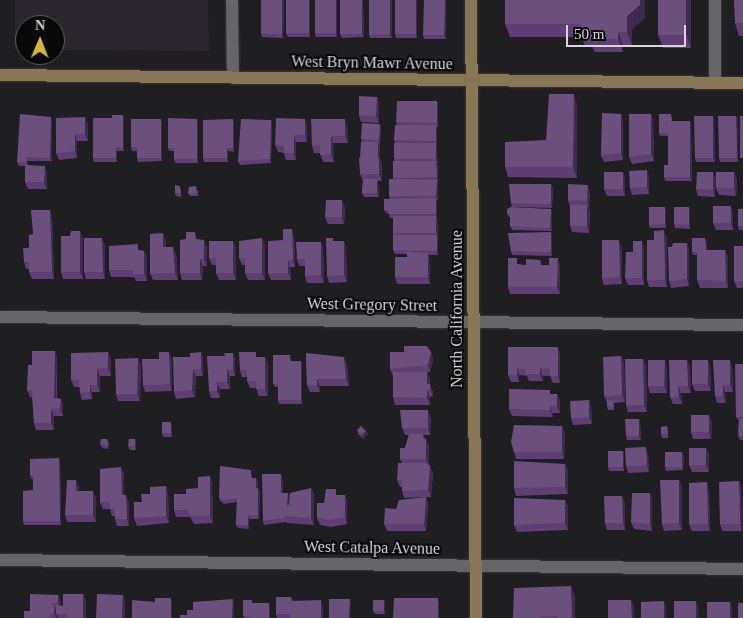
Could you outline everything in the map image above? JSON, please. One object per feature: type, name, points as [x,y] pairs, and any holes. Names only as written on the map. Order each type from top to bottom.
[{"type":"street","points":[[232,0],[233,78]]},
{"type":"street","name":"North California Avenue","points":[[471,0],[476,618]]},
{"type":"street","points":[[715,0],[715,83]]},
{"type":"street","name":"West Bryn Mawr Avenue","points":[[0,75],[743,84]]},
{"type":"street","name":"West Gregory Street","points":[[0,317],[743,325]]},
{"type":"street","name":"West Catalpa Avenue","points":[[0,560],[743,569]]},
{"type":"shaded area","points":[[15,0],[208,0],[209,51],[65,50],[65,15],[15,15]]},
{"type":"building","points":[[261,0],[282,0],[282,34],[261,34]]},
{"type":"building","points":[[286,0],[309,0],[309,33],[286,33]]},
{"type":"building","points":[[315,0],[336,0],[336,33],[315,33]]},
{"type":"building","points":[[340,0],[362,0],[362,34],[340,34]]},
{"type":"building","points":[[369,0],[390,0],[390,34],[369,35]]},
{"type":"building","points":[[395,0],[416,0],[416,34],[395,34]]},
{"type":"building","points":[[424,0],[445,0],[444,35],[423,35]]},
{"type":"building","points":[[505,0],[640,0],[640,5],[627,16],[627,32],[618,32],[618,39],[590,39],[590,32],[580,32],[580,24],[505,24]]},
{"type":"building","points":[[658,0],[686,0],[686,35],[658,35]]},
{"type":"building","points":[[734,0],[743,0],[743,23],[735,23]]},
{"type":"building","points":[[549,94],[574,94],[573,167],[505,167],[505,142],[546,140]]},
{"type":"building","points":[[359,96],[377,97],[376,116],[359,115]]},
{"type":"building","points":[[397,101],[437,101],[437,123],[396,122]]},
{"type":"building","points":[[602,113],[621,114],[621,153],[601,155]]},
{"type":"building","points":[[20,114],[51,117],[50,158],[26,157],[26,162],[17,162]]},
{"type":"building","points":[[629,114],[651,114],[651,154],[629,157]]},
{"type":"building","points":[[659,114],[671,114],[671,121],[690,121],[690,177],[664,177],[664,165],[668,165],[668,133],[659,133]]},
{"type":"building","points":[[112,115],[123,115],[123,148],[116,147],[116,158],[93,158],[93,118],[112,118]]},
{"type":"building","points":[[694,116],[713,116],[713,158],[695,158]]},
{"type":"building","points":[[718,116],[736,116],[737,158],[719,158]]},
{"type":"building","points":[[740,116],[743,116],[743,158],[740,158]]},
{"type":"building","points":[[85,117],[85,134],[75,134],[75,151],[56,153],[56,118]]},
{"type":"building","points":[[168,118],[197,119],[197,159],[174,159],[174,148],[168,148]]},
{"type":"building","points":[[276,118],[305,119],[305,135],[294,135],[294,153],[284,153],[284,146],[275,145]]},
{"type":"building","points":[[131,119],[161,119],[161,158],[137,158],[137,147],[131,147]]},
{"type":"building","points":[[233,119],[233,148],[227,148],[227,158],[203,158],[203,120]]},
{"type":"building","points":[[241,119],[271,120],[270,159],[238,161]]},
{"type":"building","points":[[311,119],[345,119],[345,136],[331,136],[331,154],[320,155],[320,145],[312,146]]},
{"type":"building","points":[[362,123],[380,124],[379,140],[361,139]]},
{"type":"building","points":[[395,125],[436,125],[436,141],[394,140]]},
{"type":"building","points":[[361,142],[378,142],[378,158],[360,158]]},
{"type":"building","points":[[394,143],[436,143],[436,159],[394,159]]},
{"type":"building","points":[[359,158],[379,158],[379,174],[360,174]]},
{"type":"building","points":[[393,161],[436,161],[437,177],[393,178]]},
{"type":"building","points":[[25,165],[45,166],[44,182],[25,182]]},
{"type":"building","points":[[647,170],[647,187],[630,188],[629,171]]},
{"type":"building","points":[[604,172],[623,172],[623,189],[604,189]]},
{"type":"building","points":[[697,172],[713,172],[713,190],[696,189]]},
{"type":"building","points":[[716,172],[734,172],[734,188],[716,188]]},
{"type":"building","points":[[363,179],[377,179],[377,193],[362,193]]},
{"type":"building","points":[[389,179],[437,180],[436,196],[389,196]]},
{"type":"building","points":[[509,184],[551,184],[551,204],[511,203]]},
{"type":"building","points":[[568,184],[588,185],[587,201],[568,200]]},
{"type":"building","points":[[175,185],[180,186],[180,193],[175,193]]},
{"type":"building","points":[[196,186],[197,193],[188,193],[189,187]]},
{"type":"building","points":[[436,198],[436,214],[389,214],[389,210],[384,210],[384,199]]},
{"type":"building","points":[[326,200],[342,200],[342,217],[325,217]]},
{"type":"building","points":[[570,205],[587,205],[587,226],[570,225]]},
{"type":"building","points":[[713,206],[731,206],[731,223],[713,223]]},
{"type":"building","points":[[511,207],[551,209],[550,228],[510,226],[510,214],[507,214],[507,209]]},
{"type":"building","points":[[649,207],[665,207],[665,224],[649,225]]},
{"type":"building","points":[[674,207],[689,207],[689,225],[674,224]]},
{"type":"building","points":[[738,209],[743,209],[743,226],[738,226]]},
{"type":"building","points":[[31,210],[50,210],[52,272],[29,272],[29,262],[24,262],[23,248],[29,248],[29,235],[33,234]]},
{"type":"building","points":[[393,216],[436,216],[436,233],[393,233]]},
{"type":"building","points":[[283,229],[292,229],[293,260],[288,260],[288,273],[268,273],[268,241],[283,240]]},
{"type":"building","points":[[664,230],[665,280],[647,280],[647,240],[654,240],[654,231]]},
{"type":"building","points":[[71,231],[80,231],[80,272],[61,272],[61,236],[70,236]]},
{"type":"building","points":[[186,232],[195,232],[196,239],[204,240],[204,259],[200,259],[200,273],[180,273],[180,240],[186,239]]},
{"type":"building","points":[[551,232],[551,252],[511,251],[508,233]]},
{"type":"building","points":[[163,233],[163,247],[173,247],[175,273],[150,273],[150,234]]},
{"type":"building","points":[[393,235],[437,235],[437,251],[393,250]]},
{"type":"building","points":[[84,238],[102,238],[103,272],[84,272]]},
{"type":"building","points":[[262,238],[262,273],[245,273],[245,258],[239,258],[239,241]]},
{"type":"building","points":[[326,238],[333,238],[333,241],[344,241],[344,275],[327,276]]},
{"type":"building","points":[[692,238],[705,238],[706,250],[692,252]]},
{"type":"building","points":[[602,240],[619,240],[620,277],[602,278]]},
{"type":"building","points":[[209,241],[233,241],[233,273],[216,273],[216,258],[209,258]]},
{"type":"building","points":[[633,241],[642,241],[642,278],[625,278],[626,252],[633,252]]},
{"type":"building","points":[[296,242],[321,242],[321,275],[305,276],[305,259],[297,259]]},
{"type":"building","points":[[673,243],[687,243],[687,279],[669,281],[668,247],[672,247]]},
{"type":"building","points":[[138,244],[138,250],[144,251],[144,274],[133,274],[133,270],[109,270],[109,246]]},
{"type":"building","points":[[734,246],[743,246],[743,281],[734,281]]},
{"type":"building","points":[[697,250],[725,250],[726,281],[697,280]]},
{"type":"building","points":[[407,252],[428,253],[428,277],[395,277],[395,257],[407,257]]},
{"type":"building","points":[[508,258],[517,258],[517,264],[526,265],[526,259],[540,260],[540,265],[549,265],[549,258],[558,258],[557,287],[508,287]]},
{"type":"building","points":[[404,346],[427,346],[431,352],[428,365],[390,369],[390,352],[404,352]]},
{"type":"building","points":[[508,347],[558,347],[558,376],[550,376],[550,369],[540,368],[540,374],[526,374],[526,369],[517,368],[517,375],[508,375]]},
{"type":"building","points":[[32,351],[55,351],[54,398],[61,399],[60,408],[51,409],[51,423],[34,423],[32,390],[27,390],[28,365],[32,365]]},
{"type":"building","points":[[108,352],[108,368],[97,369],[97,385],[90,385],[90,392],[80,393],[79,380],[71,380],[71,353]]},
{"type":"building","points":[[159,352],[169,352],[170,384],[143,385],[142,359],[159,359]]},
{"type":"building","points":[[201,352],[201,369],[193,369],[192,390],[174,392],[173,357],[190,357],[190,353]]},
{"type":"building","points":[[239,352],[256,352],[256,357],[265,357],[265,389],[256,389],[256,381],[247,381],[247,370],[240,370]]},
{"type":"building","points":[[224,353],[233,353],[233,369],[227,369],[227,382],[217,382],[217,391],[209,391],[207,356],[225,356]]},
{"type":"building","points":[[306,353],[344,357],[346,379],[317,379],[317,385],[307,385]]},
{"type":"building","points":[[273,355],[290,355],[290,361],[301,361],[301,400],[278,400],[278,384],[273,384]]},
{"type":"building","points":[[621,356],[622,395],[604,396],[603,357]]},
{"type":"building","points":[[138,358],[137,394],[116,394],[115,359]]},
{"type":"building","points":[[625,359],[643,359],[644,405],[626,405]]},
{"type":"building","points":[[648,360],[665,360],[664,386],[648,386]]},
{"type":"building","points":[[669,360],[687,360],[688,386],[678,386],[679,397],[670,397]]},
{"type":"building","points":[[692,360],[708,360],[708,384],[692,384]]},
{"type":"building","points":[[713,360],[730,360],[730,385],[723,385],[723,396],[715,396]]},
{"type":"building","points":[[735,364],[743,364],[743,417],[736,417]]},
{"type":"building","points":[[393,372],[427,372],[427,384],[430,384],[430,389],[427,390],[427,398],[393,397]]},
{"type":"building","points":[[509,389],[550,390],[550,394],[557,394],[557,406],[550,406],[550,410],[509,409]]},
{"type":"building","points":[[589,400],[589,417],[571,418],[570,401]]},
{"type":"building","points":[[607,400],[613,401],[613,407],[607,406]]},
{"type":"building","points":[[400,410],[428,410],[428,428],[402,428]]},
{"type":"building","points":[[691,415],[709,415],[709,432],[691,432]]},
{"type":"building","points":[[625,419],[639,419],[639,436],[626,436]]},
{"type":"building","points":[[739,419],[743,419],[743,436],[738,436]]},
{"type":"building","points":[[162,422],[171,422],[171,433],[162,433]]},
{"type":"building","points":[[514,425],[562,426],[562,452],[514,452],[511,442]]},
{"type":"building","points":[[361,426],[366,431],[362,435],[357,430]]},
{"type":"building","points":[[667,426],[667,434],[661,434],[661,427]]},
{"type":"building","points":[[409,434],[423,434],[423,439],[426,439],[426,459],[400,459],[400,448],[405,448]]},
{"type":"building","points":[[101,439],[107,439],[107,445],[100,444]]},
{"type":"building","points":[[129,439],[135,439],[135,447],[128,446]]},
{"type":"building","points":[[646,447],[647,465],[626,466],[625,448]]},
{"type":"building","points":[[689,448],[706,448],[706,465],[689,465]]},
{"type":"building","points":[[608,451],[623,451],[623,467],[608,467]]},
{"type":"building","points":[[665,452],[682,452],[682,467],[665,467]]},
{"type":"building","points":[[59,458],[60,521],[23,521],[23,491],[33,490],[33,475],[30,475],[30,459]]},
{"type":"building","points":[[514,461],[565,464],[565,487],[514,488]]},
{"type":"building","points":[[398,463],[427,463],[430,466],[428,490],[402,491],[402,480],[397,480]]},
{"type":"building","points":[[220,466],[251,470],[251,478],[256,478],[258,515],[248,515],[248,525],[236,525],[237,498],[222,500],[219,497]]},
{"type":"building","points":[[121,467],[122,495],[126,495],[127,519],[115,519],[114,509],[110,509],[109,502],[100,502],[100,469]]},
{"type":"building","points":[[262,474],[281,474],[281,493],[288,493],[287,505],[284,505],[285,518],[263,521]]},
{"type":"building","points":[[210,476],[210,516],[191,516],[187,510],[174,510],[174,494],[186,494],[186,489],[198,488],[198,477]]},
{"type":"building","points":[[67,480],[76,480],[76,491],[93,491],[93,515],[65,515]]},
{"type":"building","points":[[660,480],[679,480],[679,523],[662,524]]},
{"type":"building","points":[[739,481],[740,524],[720,524],[719,482]]},
{"type":"building","points":[[707,482],[708,524],[689,524],[689,483]]},
{"type":"building","points":[[166,486],[166,516],[134,518],[134,502],[142,502],[141,494],[150,494],[150,487]]},
{"type":"building","points":[[311,488],[311,518],[284,516],[284,505],[290,505],[290,493]]},
{"type":"building","points":[[326,489],[336,489],[336,495],[345,495],[345,517],[329,520],[317,518],[317,503],[324,503]]},
{"type":"building","points":[[632,493],[650,493],[650,524],[631,522]]},
{"type":"building","points":[[604,496],[622,496],[623,523],[605,523]]},
{"type":"building","points":[[426,497],[424,524],[384,524],[385,508],[396,509],[399,500]]},
{"type":"building","points":[[514,498],[565,500],[565,523],[514,525]]},
{"type":"building","points":[[571,586],[572,618],[558,618],[558,616],[513,618],[514,588]]},
{"type":"building","points":[[30,594],[58,595],[58,603],[50,603],[54,605],[54,613],[50,613],[49,618],[24,618],[24,611],[30,611]]},
{"type":"building","points":[[63,594],[83,594],[83,618],[67,618],[67,614],[56,614],[56,605],[63,606]]},
{"type":"building","points":[[97,594],[123,595],[122,618],[96,618]]},
{"type":"building","points":[[276,597],[291,597],[291,601],[321,600],[321,618],[290,618],[290,614],[276,614]]},
{"type":"building","points":[[155,598],[171,598],[171,618],[132,618],[132,600],[155,602]]},
{"type":"building","points":[[394,598],[438,598],[438,618],[393,618]]},
{"type":"building","points":[[233,599],[232,618],[180,618],[180,615],[187,615],[187,610],[193,610],[193,602]]},
{"type":"building","points":[[329,599],[350,599],[349,618],[329,618]]},
{"type":"building","points":[[243,600],[252,600],[252,603],[269,603],[269,618],[243,616]]},
{"type":"building","points":[[373,600],[384,600],[384,611],[373,611]]},
{"type":"building","points":[[608,600],[631,600],[632,618],[608,618]]},
{"type":"building","points":[[664,601],[664,618],[641,618],[641,602]]},
{"type":"building","points":[[674,601],[696,601],[696,618],[674,618]]},
{"type":"building","points":[[707,602],[730,602],[730,618],[707,618]]},
{"type":"building","points":[[738,603],[743,603],[743,618],[738,618]]}]
